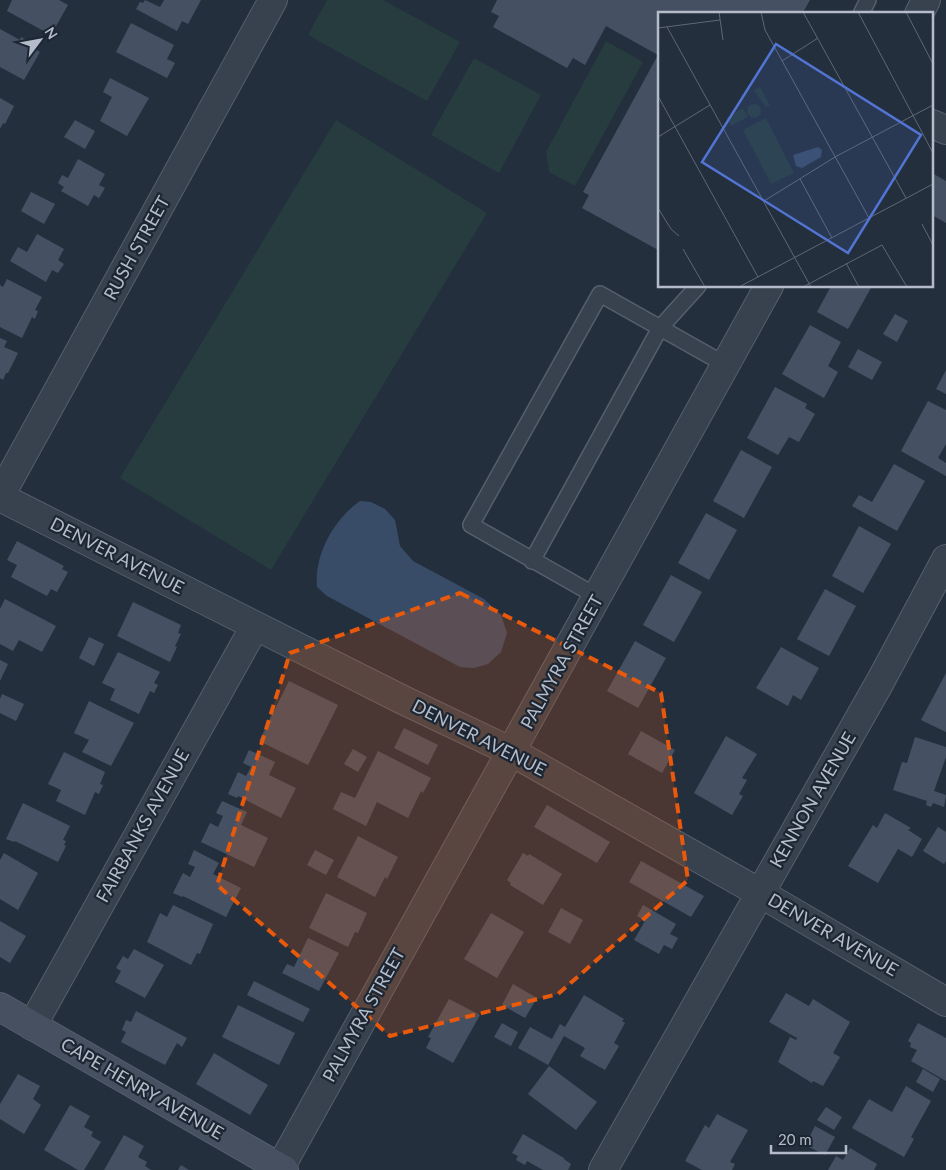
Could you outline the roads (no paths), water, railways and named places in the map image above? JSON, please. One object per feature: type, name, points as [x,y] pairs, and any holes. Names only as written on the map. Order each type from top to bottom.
[{"type":"street","name":"RUSH STREET","points":[[0,496],[274,0]]},
{"type":"street","points":[[919,12],[926,0]]},
{"type":"street","points":[[934,125],[946,130]]},
{"type":"street","name":"PALMYRA STREET","points":[[282,1169],[448,864],[769,288]]},
{"type":"street","name":"DENVER AVENUE","points":[[0,496],[255,626],[512,752],[760,893],[946,1002]]},
{"type":"street","name":"KENNON AVENUE","points":[[603,1170],[880,682],[946,560]]},
{"type":"street","name":"FAIRBANKS AVENUE","points":[[32,1026],[255,626]]},
{"type":"street","name":"CAPE HENRY AVENUE","points":[[0,1007],[282,1169]]},
{"type":"lane","points":[[862,12],[868,0]]},
{"type":"lane","points":[[532,560],[660,328],[696,288]]},
{"type":"lane","points":[[598,597],[471,525],[600,294],[726,366]]},
{"type":"water","points":[[360,501],[371,502],[385,509],[395,520],[400,546],[413,561],[484,599],[501,615],[507,633],[501,652],[488,664],[474,668],[460,667],[327,596],[317,587],[317,575],[322,550],[334,528]]}]
